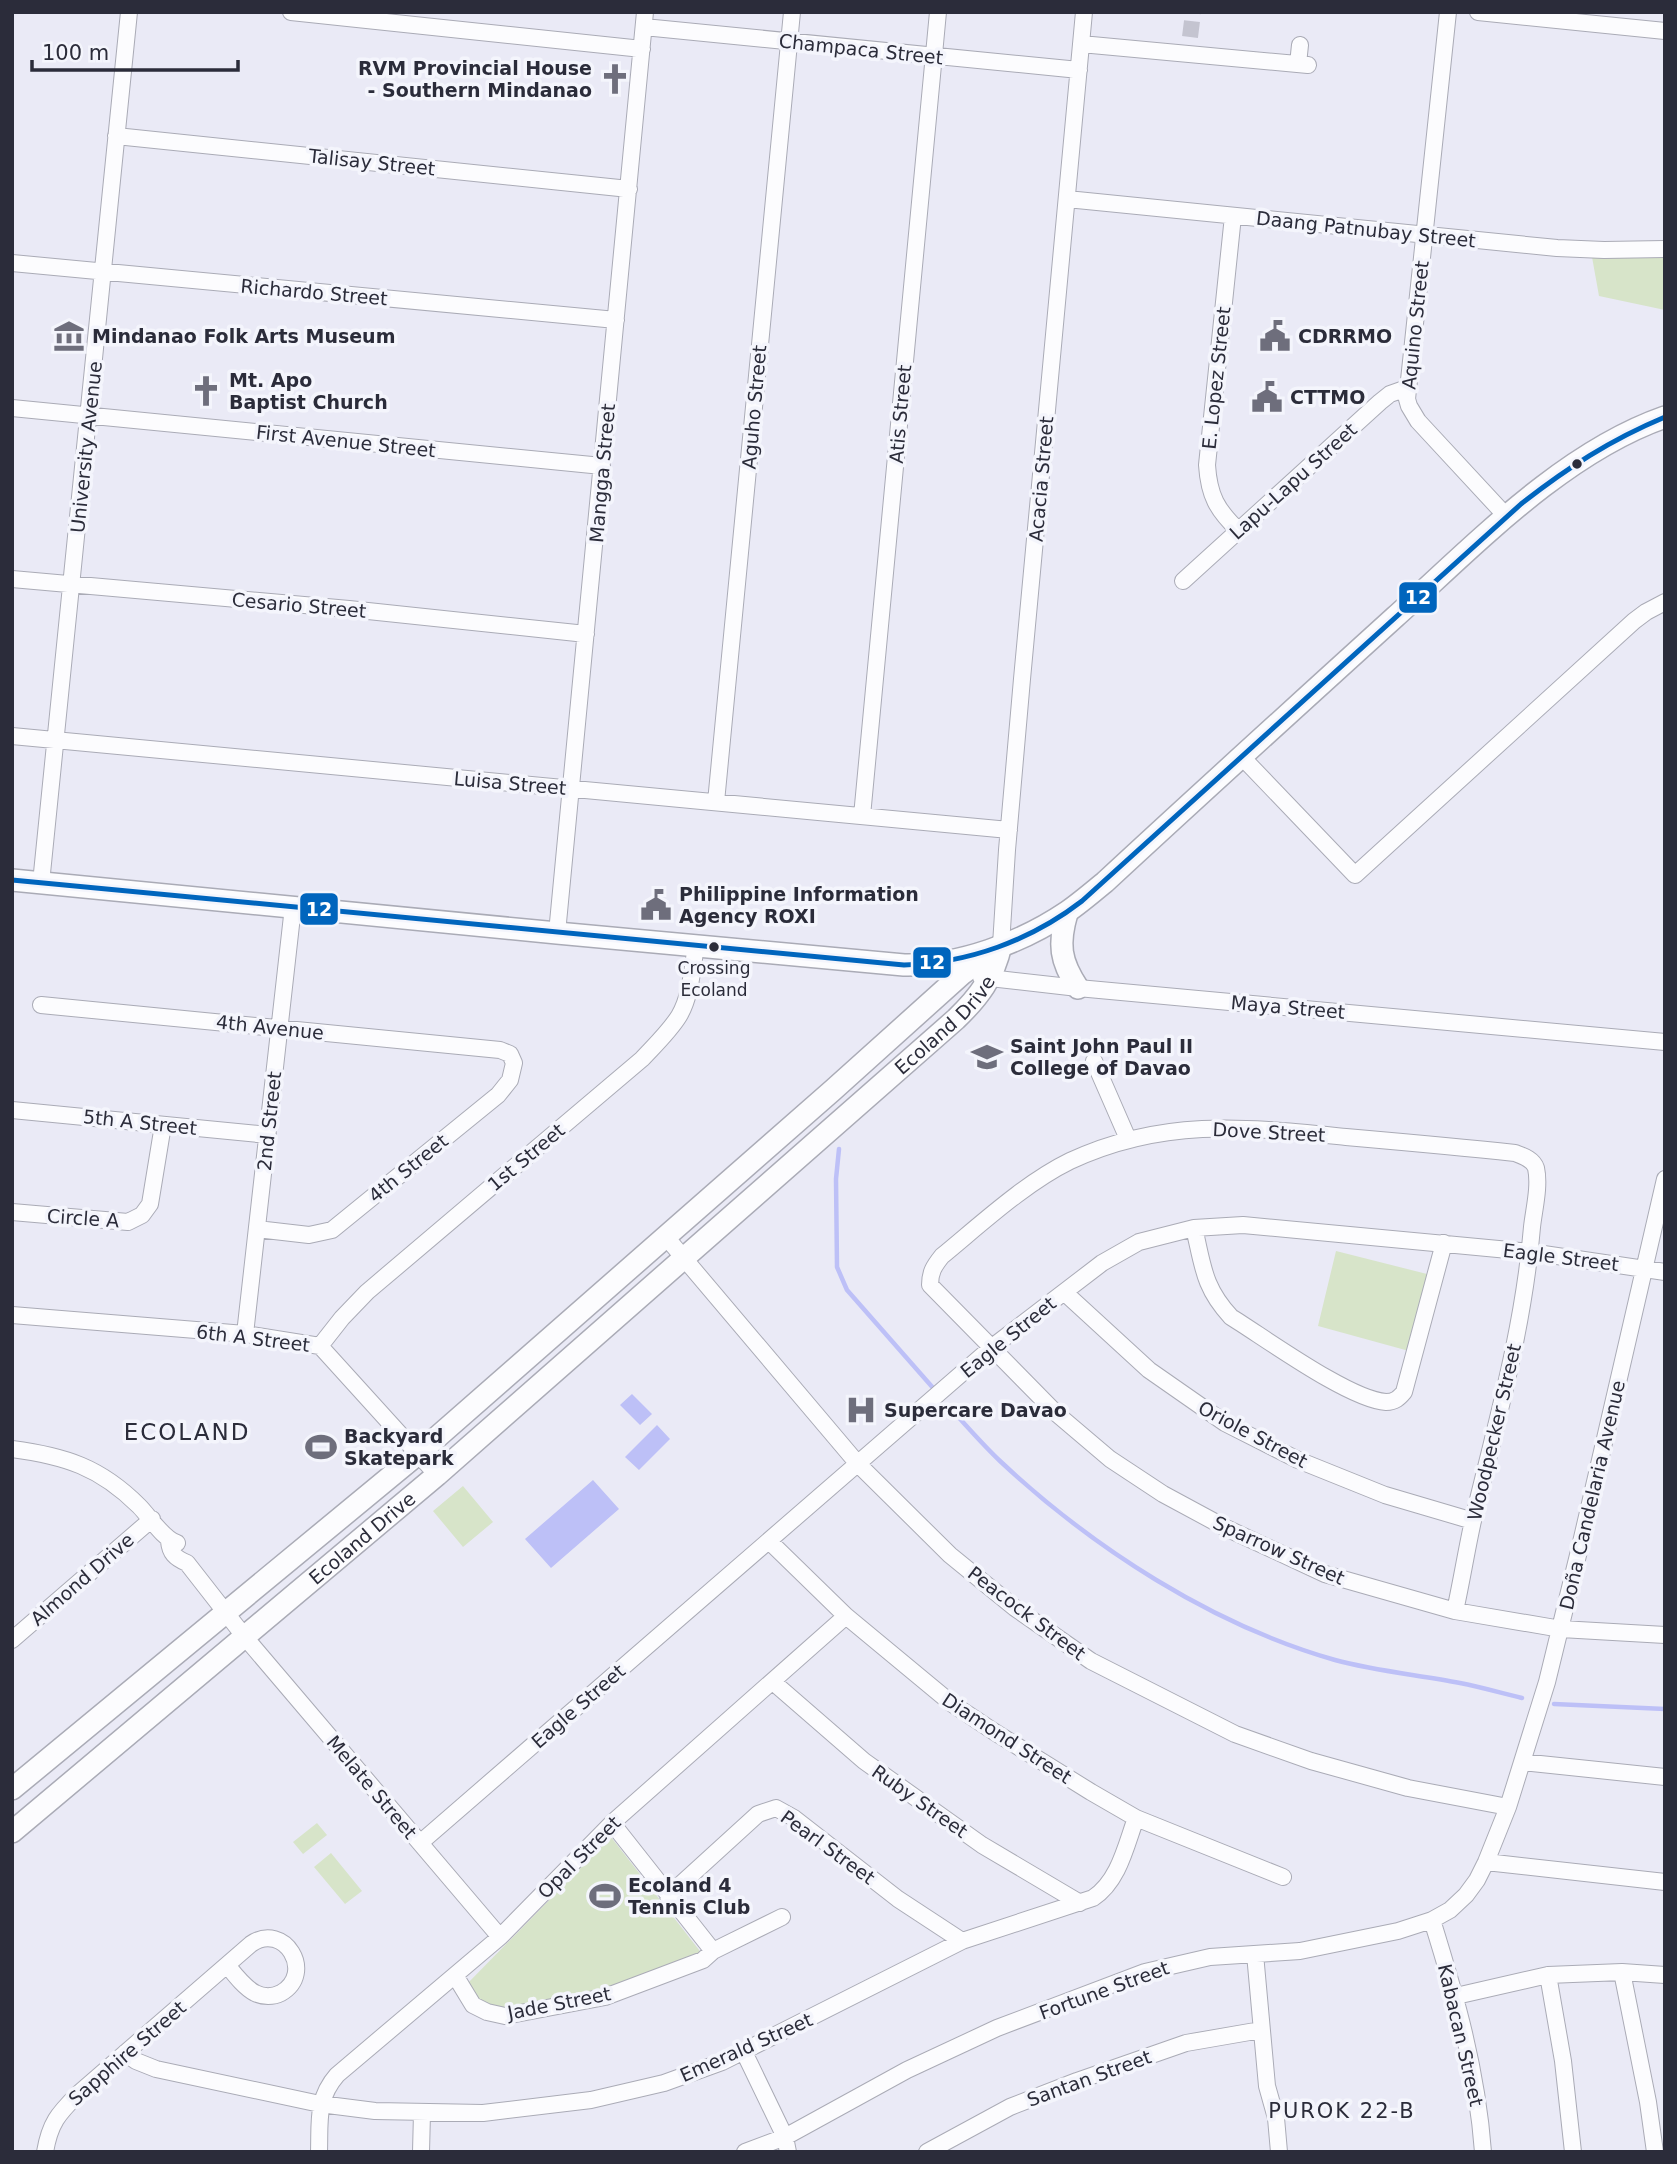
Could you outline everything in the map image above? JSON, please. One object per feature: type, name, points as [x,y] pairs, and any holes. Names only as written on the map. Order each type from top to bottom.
[{"type":"main road","points":[[12,880],[913,965],[952,960],[1001,946],[1067,912],[1105,882],[1241,756],[1545,485],[1592,453],[1635,429],[1665,417]]},
{"type":"main road","points":[[1067,912],[1061,949],[1066,966],[1078,988]]},
{"type":"main road","name":"Ecoland Drive","points":[[12,1789],[419,1453],[962,974],[1001,946]]},
{"type":"main road","name":"Ecoland Drive","points":[[12,1832],[437,1475],[966,1010],[978,998],[990,978],[1001,946]]},
{"type":"street","name":"University Avenue","points":[[41,883],[129,12]]},
{"type":"street","points":[[291,12],[642,48]]},
{"type":"street","name":"Aguho Street","points":[[716,802],[792,12]]},
{"type":"street","name":"Atis Street","points":[[862,816],[938,12]]},
{"type":"street","name":"Acacia Street","points":[[1001,946],[1009,830],[1084,12]]},
{"type":"street","name":"Aquino Street","points":[[1448,12],[1407,388],[1409,406],[1418,421],[1507,517]]},
{"type":"street","points":[[1478,12],[1665,31]]},
{"type":"street","name":"Mangga Street","points":[[557,933],[645,20]]},
{"type":"street","name":"Champaca Street","points":[[645,20],[789,41],[1079,70]]},
{"type":"street","points":[[1189,54],[1191,37]]},
{"type":"street","points":[[1081,44],[1303,64],[1300,45]]},
{"type":"street","name":"Talisay Street","points":[[116,136],[629,189]]},
{"type":"street","name":"Daang Patnubay Street","points":[[1067,199],[1580,249],[1665,249]]},
{"type":"street","name":"E. Lopez Street","points":[[1233,216],[1207,465],[1209,486],[1216,505],[1239,531]]},
{"type":"street","name":"Richardo Street","points":[[12,263],[616,320]]},
{"type":"street","name":"Lapu-Lapu Street","points":[[1183,581],[1380,402],[1407,388]]},
{"type":"street","name":"First Avenue Street","points":[[12,408],[602,466]]},
{"type":"street","name":"Cesario Street","points":[[12,579],[349,609],[586,634]]},
{"type":"street","points":[[1241,756],[1355,875],[1634,621],[1665,602]]},
{"type":"street","name":"Luisa Street","points":[[12,736],[1009,830]]},
{"type":"street","name":"2nd Street","points":[[245,1334],[293,908]]},
{"type":"street","name":"1st Street","points":[[320,1346],[367,1292],[642,1059],[664,1036],[679,1016],[686,999],[696,946]]},
{"type":"street","name":"Maya Street","points":[[913,965],[990,978],[1078,988],[1665,1042]]},
{"type":"street","name":"4th Avenue","points":[[41,1005],[500,1050]]},
{"type":"street","name":"4th Street","points":[[257,1229],[309,1236],[332,1230],[498,1095],[510,1080],[514,1063],[510,1054],[500,1050]]},
{"type":"street","points":[[1094,1061],[1128,1139]]},
{"type":"street","name":"5th A Street","points":[[12,1110],[268,1135]]},
{"type":"street","name":"Circle A","points":[[12,1212],[128,1222],[142,1215],[150,1203],[163,1125]]},
{"type":"street","name":"Dove Street","points":[[991,1348],[930,1286],[934,1265],[1018,1194],[1068,1162],[1128,1139],[1194,1129],[1253,1128],[1516,1153],[1532,1162],[1535,1168],[1530,1252]]},
{"type":"street","name":"Doña Candelaria Avenue","points":[[1507,1807],[1561,1629],[1665,1179]]},
{"type":"street","name":"Eagle Street","points":[[420,1843],[991,1348],[1102,1263],[1139,1242],[1194,1228],[1243,1225],[1530,1252],[1665,1272]]},
{"type":"street","points":[[1194,1228],[1207,1284],[1217,1302],[1231,1317],[1334,1382],[1374,1400],[1388,1402],[1398,1399],[1404,1392],[1444,1243]]},
{"type":"street","name":"Peacock Street","points":[[666,1237],[858,1464],[950,1555],[1015,1608],[1091,1661],[1235,1734],[1311,1761],[1408,1788],[1507,1807]]},
{"type":"street","name":"Woodpecker Street","points":[[1455,1611],[1511,1360],[1530,1252]]},
{"type":"street","name":"Oriole Street","points":[[1063,1292],[1149,1370],[1225,1423],[1298,1460],[1348,1480],[1473,1521]]},
{"type":"street","name":"6th A Street","points":[[12,1315],[245,1334],[320,1346],[437,1475]]},
{"type":"street","name":"Sparrow Street","points":[[991,1348],[1057,1414],[1110,1459],[1163,1494],[1226,1528],[1325,1574],[1455,1611],[1561,1629],[1665,1635]]},
{"type":"street","name":"Melate Street","points":[[13,1453],[68,1459],[88,1467],[111,1481],[152,1519],[169,1541],[170,1550],[177,1559],[187,1563],[244,1636],[500,1937]]},
{"type":"street","name":"Almond Drive","points":[[12,1640],[152,1519]]},
{"type":"street","name":"Diamond Street","points":[[769,1541],[846,1616],[951,1703],[1091,1793],[1136,1818],[1283,1877]]},
{"type":"street","name":"Opal Street","points":[[320,2104],[337,2074],[456,1977],[500,1937],[612,1823],[846,1616]]},
{"type":"street","name":"Ruby Street","points":[[773,1682],[875,1769],[982,1845],[1080,1903]]},
{"type":"street","points":[[1522,1762],[1665,1777]]},
{"type":"street","name":"Fortune Street","points":[[745,2152],[786,2144],[906,2070],[997,2028],[1145,1972],[1210,1957],[1300,1951],[1398,1931],[1432,1920],[1450,1910],[1477,1880],[1507,1807]]},
{"type":"street","name":"Pearl Street","points":[[668,1896],[758,1814],[776,1808],[794,1818],[898,1899],[962,1941]]},
{"type":"street","name":"Emerald Street","points":[[125,2053],[156,2069],[320,2104],[375,2110],[483,2113],[591,2100],[664,2083],[710,2067],[962,1941],[1080,1903],[1103,1891],[1111,1882],[1136,1818]]},
{"type":"street","points":[[612,1823],[713,1951]]},
{"type":"street","points":[[1486,1862],[1665,1882]]},
{"type":"street","name":"Jade Street","points":[[456,1977],[473,2005],[486,2012],[505,2016],[605,1997],[703,1960],[713,1951],[782,1917]]},
{"type":"street","name":"Kabacan Street","points":[[1432,1920],[1456,1996],[1478,2094],[1483,2152]]},
{"type":"street","points":[[1255,1954],[1267,2086],[1276,2118],[1279,2152]]},
{"type":"street","name":"Sapphire Street","points":[[45,2152],[50,2128],[58,2113],[227,1965]]},
{"type":"street","points":[[1456,1996],[1548,1975],[1622,1972],[1665,1975]]},
{"type":"street","points":[[1622,1972],[1648,2102],[1655,2152]]},
{"type":"street","points":[[1548,1975],[1563,2062],[1573,2152]]},
{"type":"street","name":"Santan Street","points":[[927,2152],[1010,2107],[1077,2081],[1186,2043],[1261,2030]]},
{"type":"street","points":[[744,2052],[786,2144]]},
{"type":"street","points":[[319,2152],[320,2104]]},
{"type":"street","points":[[421,2152],[422,2113]]},
{"type":"green space","points":[[1665,255],[1665,310],[1599,296],[1592,257]]},
{"type":"green space","points":[[1336,1251],[1427,1274],[1409,1351],[1318,1326]]},
{"type":"green space","points":[[463,1486],[493,1522],[463,1547],[433,1511]]},
{"type":"green space","points":[[317,1823],[327,1835],[303,1854],[293,1842]]},
{"type":"green space","name":"Ecoland 4 Tennis Club","points":[[611,1837],[703,1955],[616,1989],[502,2009],[482,2005],[467,1984]]},
{"type":"green space","points":[[331,1853],[362,1891],[345,1904],[314,1867]]},
{"type":"water","points":[[632,1394],[652,1414],[640,1425],[620,1405]]},
{"type":"water","points":[[657,1425],[670,1439],[639,1470],[625,1457]]},
{"type":"water","points":[[593,1480],[619,1509],[551,1568],[525,1539]]},
{"type":"waterway","points":[[839,1149],[836,1179],[837,1267],[847,1290],[934,1389]]},
{"type":"waterway","points":[[949,1407],[1000,1461],[1074,1524],[1114,1553],[1199,1605],[1289,1645],[1335,1660],[1522,1698]]},
{"type":"waterway","points":[[1554,1704],[1665,1709]]},
{"type":"tunnel","points":[[1190,37],[1193,13]]},
{"type":"transit line","name":"12","points":[[12,880],[904,965],[951,960],[975,954],[1041,928],[1082,901],[1521,504],[1590,456],[1665,417]]},
{"type":"place","name":"RVM Provincial House - Southern Mindanao","points":[[615,79]]},
{"type":"place","name":"Mindanao Folk Arts Museum","points":[[69,336]]},
{"type":"place","name":"CDRRMO","points":[[1275,336]]},
{"type":"place","name":"Mt. Apo Baptist Church","points":[[206,391]]},
{"type":"place","name":"CTTMO","points":[[1267,397]]},
{"type":"place","name":"Philippine Information Agency ROXI","points":[[656,905]]},
{"type":"place","name":"Crossing Ecoland","points":[[714,947]]},
{"type":"place","name":"Saint John Paul II College of Davao","points":[[987,1057]]},
{"type":"place","name":"Supercare Davao","points":[[861,1410]]},
{"type":"place","name":"Backyard Skatepark","points":[[321,1447]]},
{"type":"place","name":"Ecoland 4 Tennis Club","points":[[605,1896]]},
{"type":"district","name":"ECOLAND","points":[[187,1432]]},
{"type":"district","name":"PUROK 22-B","points":[[1342,2111]]}]
